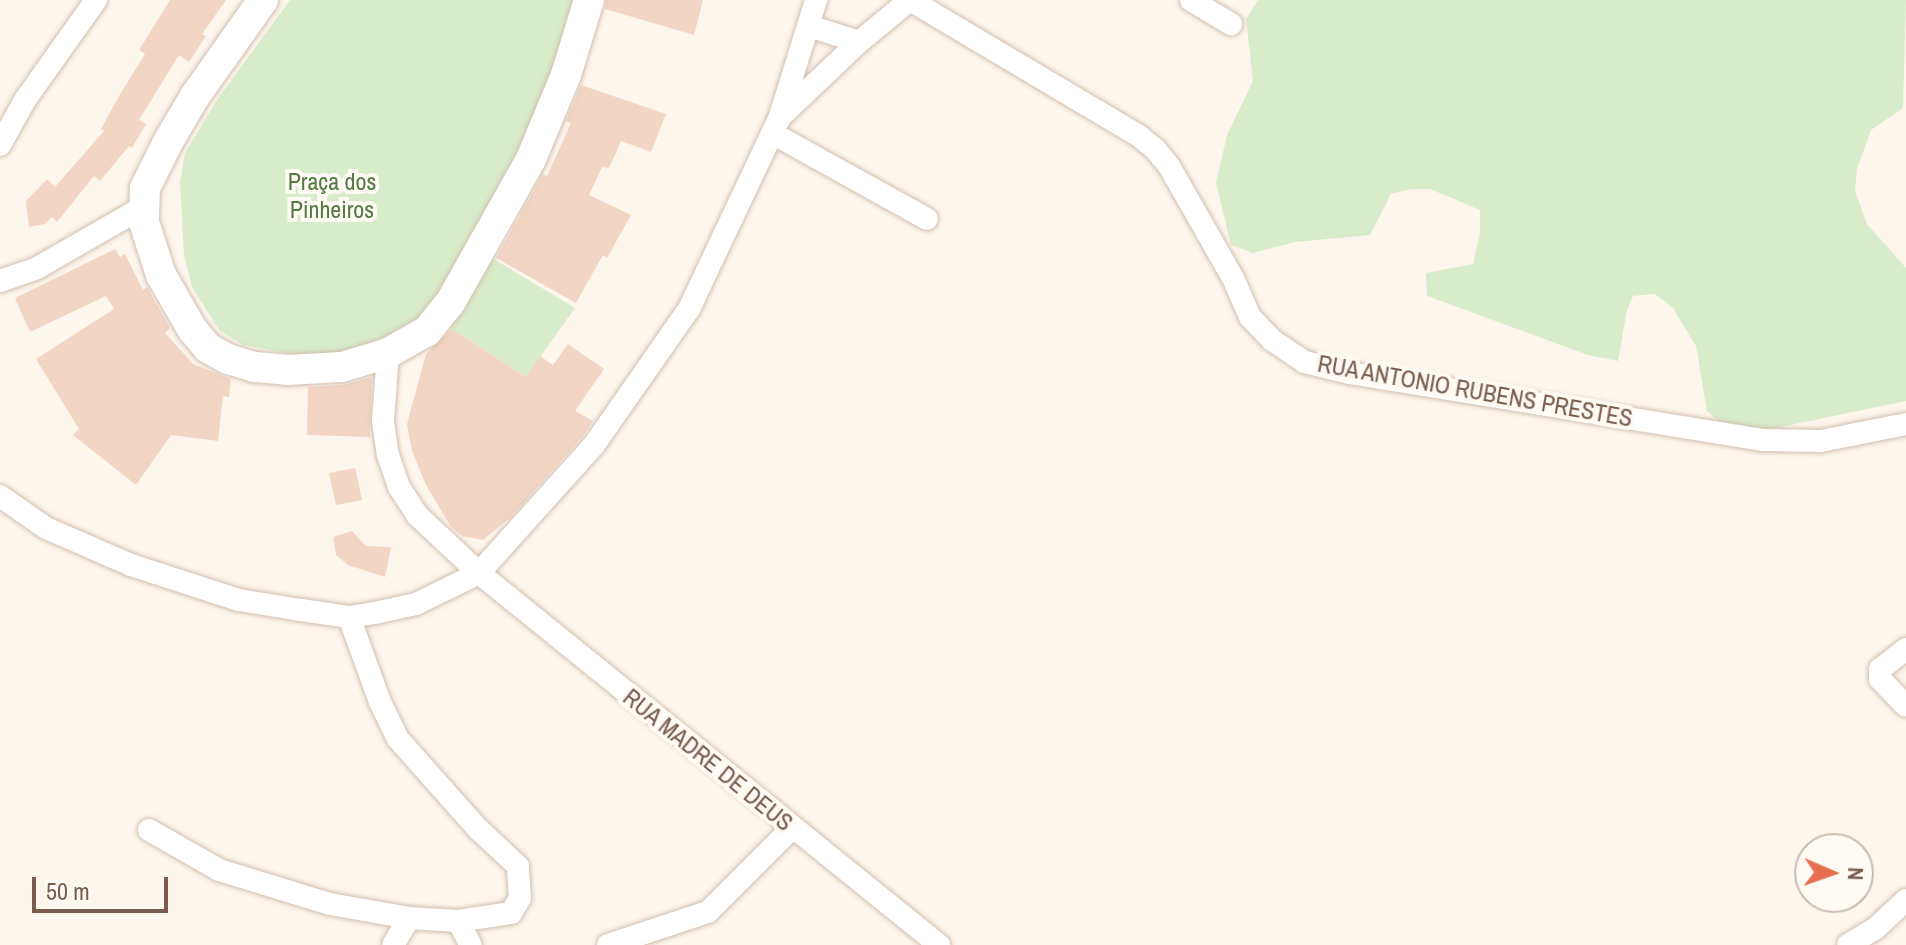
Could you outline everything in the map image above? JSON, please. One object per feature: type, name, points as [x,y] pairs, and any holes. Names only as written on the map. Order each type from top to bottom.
[{"type":"main road","points":[[263,0],[195,96],[168,142],[145,188],[143,207],[144,222],[161,275],[192,329],[208,348],[228,359],[255,367],[287,370],[342,367],[388,353],[427,331],[450,303],[531,159],[566,75],[589,0]]},
{"type":"street","points":[[0,145],[25,100],[96,0]]},
{"type":"street","points":[[0,496],[46,528],[131,565],[239,600],[349,617],[416,604],[479,573],[594,445],[689,309],[775,126],[816,0]]},
{"type":"street","points":[[775,126],[859,42],[910,0]]},
{"type":"street","name":"RUA ANTONIO RUBENS PRESTES","points":[[910,0],[1139,136],[1156,150],[1169,166],[1233,278],[1250,317],[1272,340],[1305,362],[1349,373],[1764,440],[1821,441],[1906,424]]},
{"type":"street","points":[[1191,0],[1231,24]]},
{"type":"street","points":[[809,26],[859,42]]},
{"type":"street","points":[[775,126],[927,219]]},
{"type":"street","points":[[0,281],[37,268],[143,207]]},
{"type":"street","name":"RUA MADRE DE DEUS","points":[[388,353],[383,421],[388,455],[399,487],[417,515],[479,573],[932,941]]},
{"type":"street","points":[[149,830],[234,875],[330,904],[409,918],[458,921],[511,913],[520,898],[518,866],[478,829],[398,739],[380,702],[349,617]]},
{"type":"street","points":[[1906,649],[1880,669],[1880,679],[1887,690],[1906,706]]},
{"type":"street","points":[[608,945],[708,912],[792,828]]},
{"type":"street","points":[[1848,945],[1875,929],[1906,900]]},
{"type":"street","points":[[393,945],[409,918]]},
{"type":"street","points":[[458,921],[471,945]]},
{"type":"street","points":[[904,945],[932,941]]},
{"type":"green space","name":"Praça dos Pinheiros","points":[[290,0],[579,0],[521,150],[437,306],[386,344],[309,357],[243,345],[219,330],[192,287],[184,256],[180,182],[185,153],[217,100]]},
{"type":"green space","points":[[1258,0],[1906,0],[1903,108],[1871,130],[1857,169],[1855,191],[1867,224],[1906,268],[1906,401],[1771,429],[1727,428],[1707,411],[1696,346],[1673,308],[1655,294],[1633,296],[1627,310],[1618,361],[1588,355],[1427,296],[1426,273],[1473,264],[1480,233],[1480,210],[1430,189],[1411,189],[1391,194],[1370,235],[1295,242],[1253,253],[1231,245],[1216,183],[1227,135],[1253,81],[1246,19]]},
{"type":"green space","points":[[492,258],[575,308],[526,377],[449,327]]},
{"type":"building","points":[[170,0],[226,0],[202,34],[206,36],[189,62],[179,55],[139,120],[146,124],[132,148],[129,146],[100,181],[94,176],[57,222],[52,217],[45,224],[29,227],[26,201],[47,179],[55,187],[104,131],[101,129],[145,54],[139,50]]},
{"type":"building","points":[[606,0],[703,0],[694,35],[605,9]]},
{"type":"building","points":[[581,85],[666,114],[651,152],[621,141],[609,168],[602,167],[589,195],[631,215],[607,258],[603,255],[576,303],[496,258],[543,174],[547,176],[571,123],[566,121]]},
{"type":"building","points":[[115,249],[120,257],[125,254],[143,290],[147,287],[170,328],[165,333],[193,364],[231,379],[229,397],[223,396],[218,441],[171,435],[136,485],[73,435],[79,429],[36,359],[114,309],[106,296],[30,332],[15,298]]},
{"type":"building","points":[[452,329],[526,377],[540,356],[553,365],[568,344],[604,369],[575,411],[593,421],[583,436],[512,516],[483,540],[462,536],[451,527],[426,485],[412,451],[407,424],[426,354]]},
{"type":"building","points":[[372,378],[370,437],[307,435],[308,387],[343,385]]},
{"type":"building","points":[[355,468],[362,500],[336,505],[329,473]]},
{"type":"building","points":[[352,531],[366,546],[391,547],[385,577],[348,565],[336,555],[333,537]]}]
